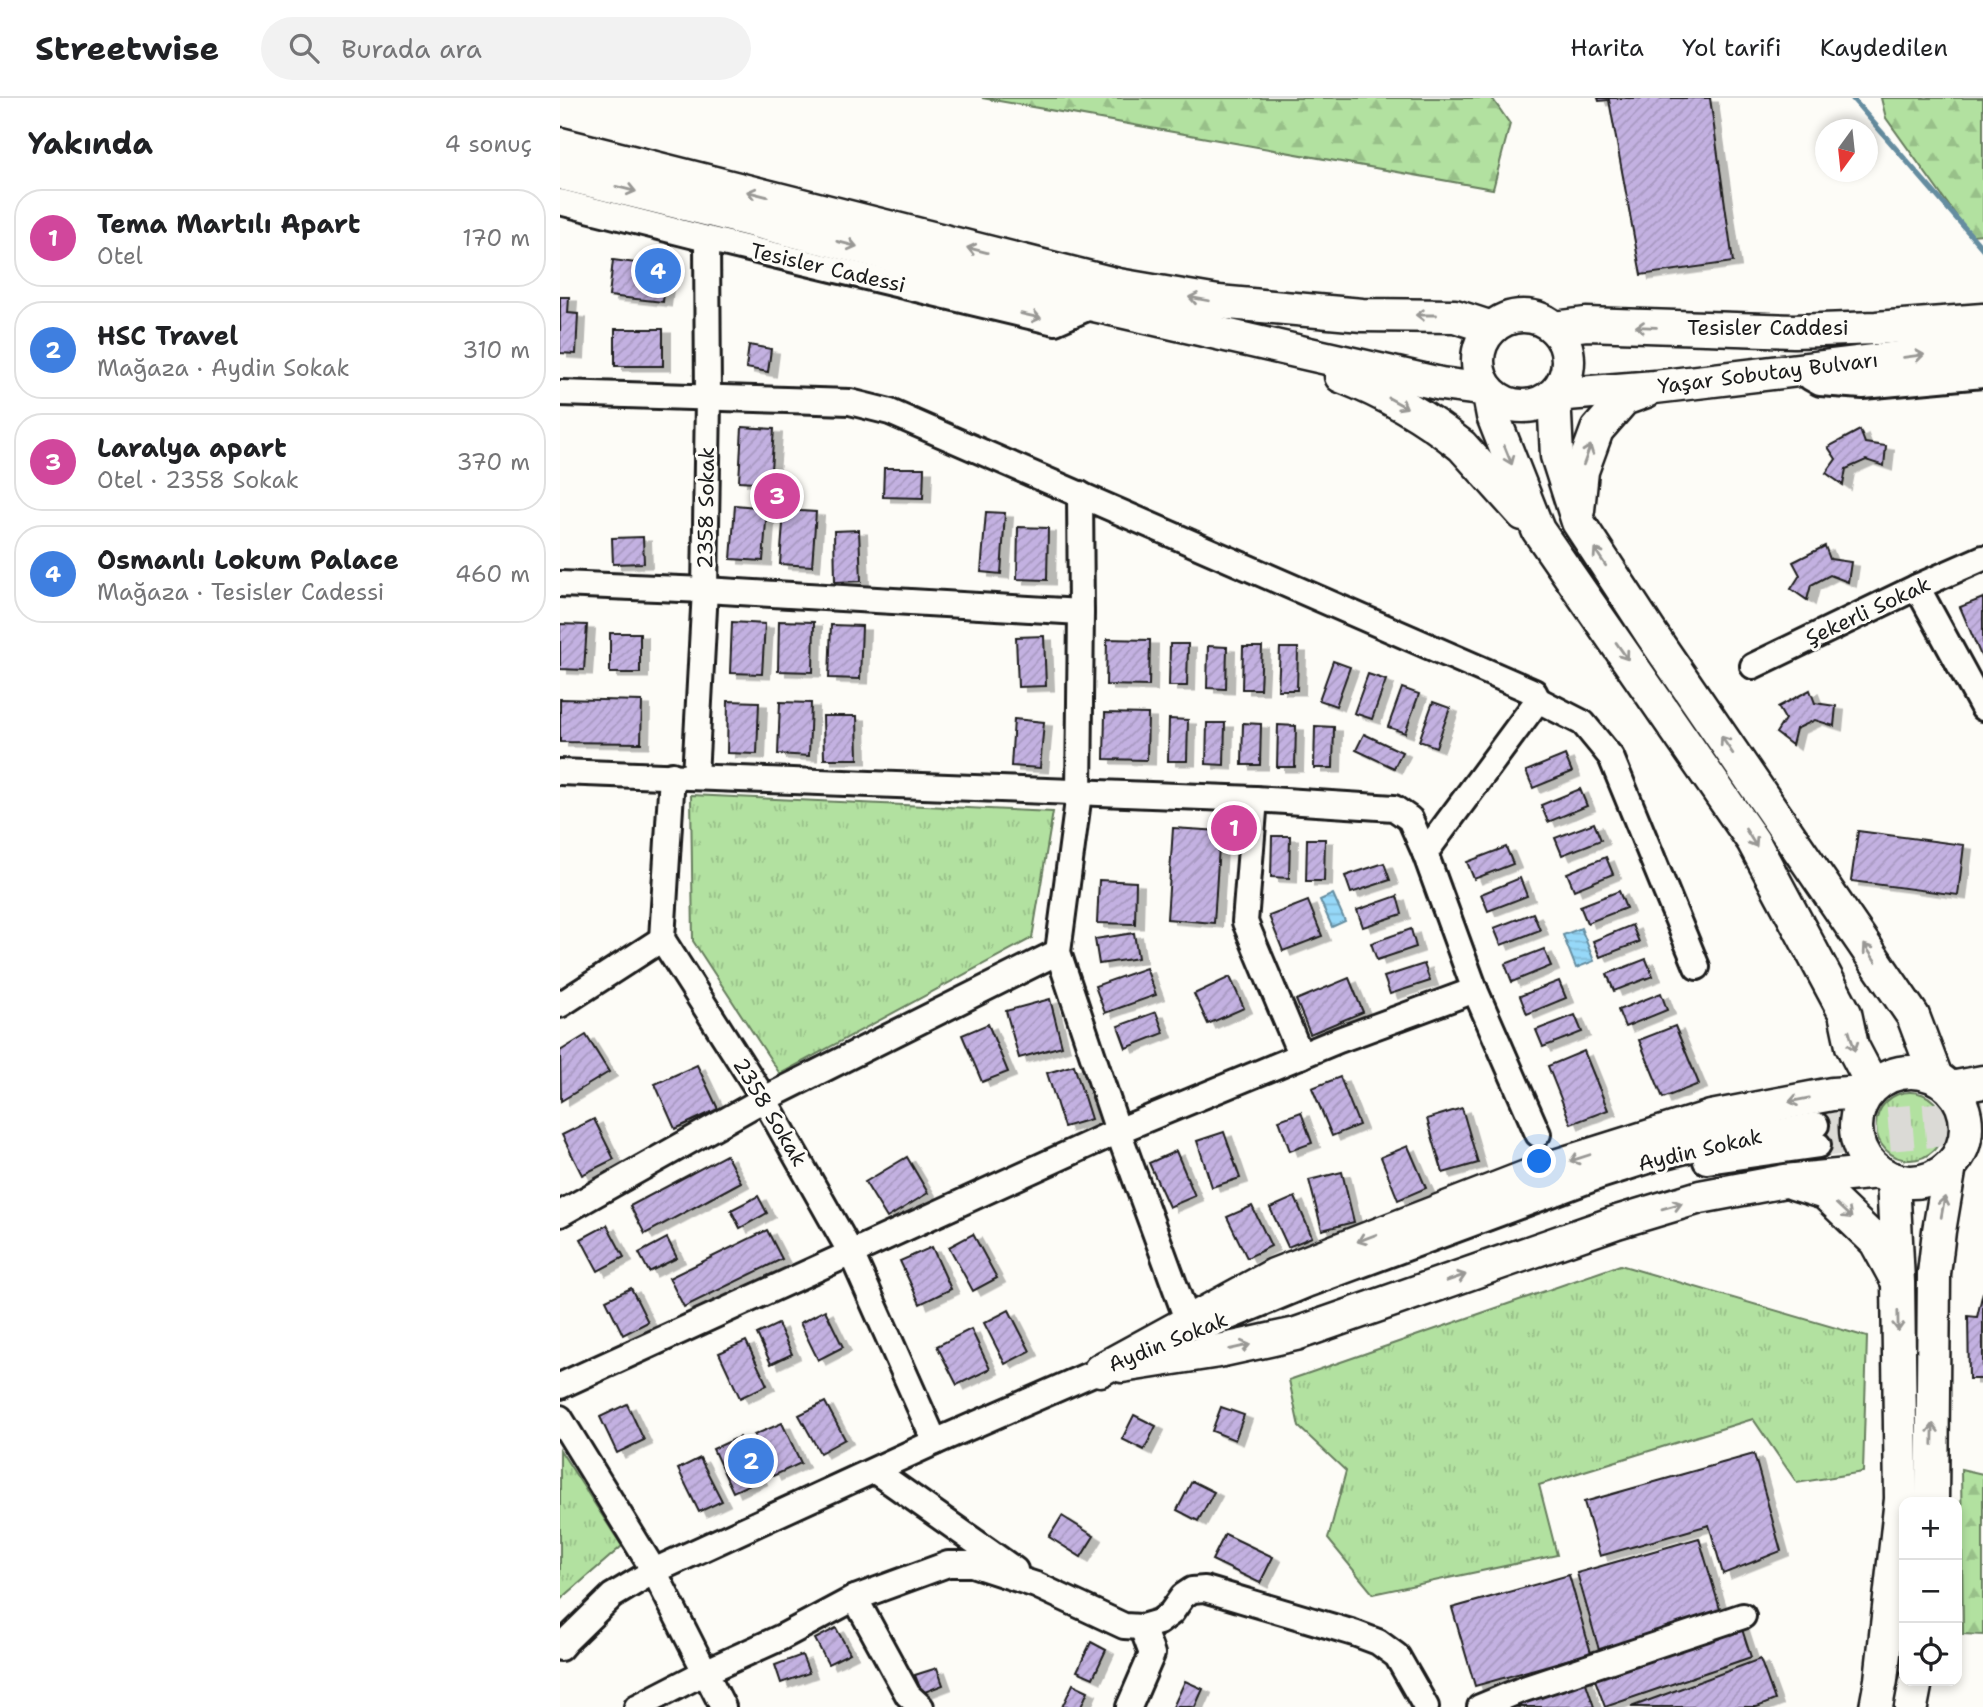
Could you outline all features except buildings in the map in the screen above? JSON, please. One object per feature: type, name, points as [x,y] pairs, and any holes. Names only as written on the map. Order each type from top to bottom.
[{"type":"main road","points":[[560,144],[1118,285],[1231,303],[1362,315],[1455,316],[1492,328]]},
{"type":"main road","points":[[560,173],[1221,335],[1441,384],[1488,390]]},
{"type":"main road","points":[[1516,316],[1543,320],[1554,328],[1563,340],[1568,354],[1568,369],[1563,383],[1553,395],[1541,403],[1527,407],[1499,400],[1488,390],[1481,378],[1478,351],[1483,338],[1503,320],[1516,316]]},
{"type":"main road","name":"Tesisler Caddesi","points":[[1554,328],[1586,324],[1794,331],[1983,320]]},
{"type":"main road","points":[[1221,335],[1256,350],[1319,368],[1363,385],[1405,406],[1462,446],[1538,530],[1753,841],[1845,1013],[1852,1046],[1870,1089]]},
{"type":"main road","name":"Yaşar Sobutay Bulvarı","points":[[1553,395],[1655,387],[1983,348]]},
{"type":"main road","points":[[1577,522],[1581,471],[1597,430],[1624,399],[1655,387]]},
{"type":"main road","points":[[1488,390],[1493,416],[1538,530]]},
{"type":"main road","points":[[1553,395],[1556,456],[1577,522],[1913,1016],[1944,1083],[1961,1101],[1966,1117],[1966,1134],[1961,1150],[1962,1163],[1939,1231],[1934,1274],[1932,1497]]},
{"type":"main road","points":[[1876,1707],[1900,1499],[1898,1282],[1886,1176],[1866,1160],[1857,1143],[1855,1125],[1858,1108],[1870,1089],[1881,1079],[1899,1072],[1918,1071],[1944,1083],[1983,1082]]},
{"type":"main road","points":[[1100,1370],[1274,1275],[1552,1167],[1711,1116],[1870,1089]]},
{"type":"main road","points":[[1100,1370],[1219,1351],[1296,1334],[1617,1222],[1700,1197],[1785,1181],[1886,1176],[1908,1182],[1924,1181],[1962,1163]]},
{"type":"main road","points":[[1785,1181],[1825,1193],[1877,1242],[1898,1282]]},
{"type":"main road","points":[[1911,1707],[1915,1686]]},
{"type":"street","name":"Tesisler Cadessi","points":[[560,202],[1055,322],[1094,305]]},
{"type":"street","name":"2358 Sokak","points":[[707,239],[705,590],[662,939],[764,1099],[851,1253],[935,1442]]},
{"type":"street","points":[[1805,368],[1811,378],[1820,383],[1863,386],[1983,375]]},
{"type":"street","points":[[560,393],[850,402],[890,412],[1534,692],[1538,700],[1583,723],[1611,757],[1697,967]]},
{"type":"street","points":[[1080,494],[1079,793],[1058,952],[1118,1131],[1188,1322]]},
{"type":"street","name":"Şekerli Sokak","points":[[1753,666],[1983,558]]},
{"type":"street","points":[[560,584],[1081,612]]},
{"type":"street","points":[[1917,587],[1983,708]]},
{"type":"street","points":[[1425,853],[1538,700]]},
{"type":"street","points":[[560,772],[1255,799],[1394,808],[1410,819],[1475,990],[1538,1134]]},
{"type":"street","points":[[1255,799],[1245,922],[1301,1056]]},
{"type":"street","points":[[560,1005],[662,939]]},
{"type":"street","points":[[560,1214],[764,1099],[1058,952]]},
{"type":"street","points":[[560,1385],[1118,1131],[1301,1056],[1475,990]]},
{"type":"street","name":"Aydin Sokak","points":[[560,1648],[612,1596],[654,1571],[935,1442],[1308,1284],[1600,1176],[1656,1158],[1707,1145],[1817,1135]]},
{"type":"street","points":[[560,1418],[654,1571],[723,1707]]},
{"type":"street","points":[[875,1471],[1036,1585]]},
{"type":"street","points":[[636,1707],[782,1637],[855,1598],[948,1564],[972,1564],[1036,1585],[1124,1626],[1142,1627],[1160,1622],[1171,1613],[1183,1596],[1192,1590],[1205,1590],[1354,1633],[1378,1642],[1397,1656],[1426,1707]]},
{"type":"street","points":[[855,1598],[908,1695],[921,1707]]},
{"type":"street","points":[[1480,1707],[1521,1690],[1743,1616]]},
{"type":"street","points":[[1129,1707],[1152,1654],[1142,1627]]},
{"type":"green space","points":[[982,98],[1492,98],[1510,124],[1493,189]]},
{"type":"green space","points":[[1881,98],[1983,98],[1983,234],[1970,235],[1886,118]]},
{"type":"green space","points":[[691,795],[1053,812],[1032,938],[780,1074],[693,941]]},
{"type":"green space","points":[[1910,1092],[1923,1095],[1934,1102],[1941,1113],[1944,1126],[1941,1139],[1934,1150],[1923,1157],[1910,1160],[1897,1157],[1886,1150],[1879,1139],[1876,1126],[1879,1113],[1886,1102],[1897,1095]]},
{"type":"green space","points":[[1620,1265],[1867,1337],[1863,1472],[1797,1483],[1753,1419],[1539,1485],[1557,1555],[1373,1594],[1328,1539],[1346,1471],[1299,1427],[1289,1380]]},
{"type":"green space","points":[[560,1450],[622,1546],[560,1600]]},
{"type":"green space","points":[[1961,1469],[1983,1474],[1983,1635],[1963,1634]]},
{"type":"water","points":[[1333,894],[1345,921],[1332,927],[1320,900]]},
{"type":"water","points":[[1581,928],[1594,961],[1576,968],[1563,935]]},
{"type":"waterway","points":[[1852,98],[1983,249]]},
{"type":"tunnel","points":[[1816,1125],[1983,1111]]},
{"type":"tunnel","points":[[1818,1145],[1983,1131]]},
{"type":"place","name":"Osmanlı Lokum Palace","points":[[658,271]]},
{"type":"place","name":"Laralya apart","points":[[777,496]]},
{"type":"place","name":"Tema Martılı Apart","points":[[1234,828]]},
{"type":"place","name":"HSC Travel","points":[[751,1461]]}]
